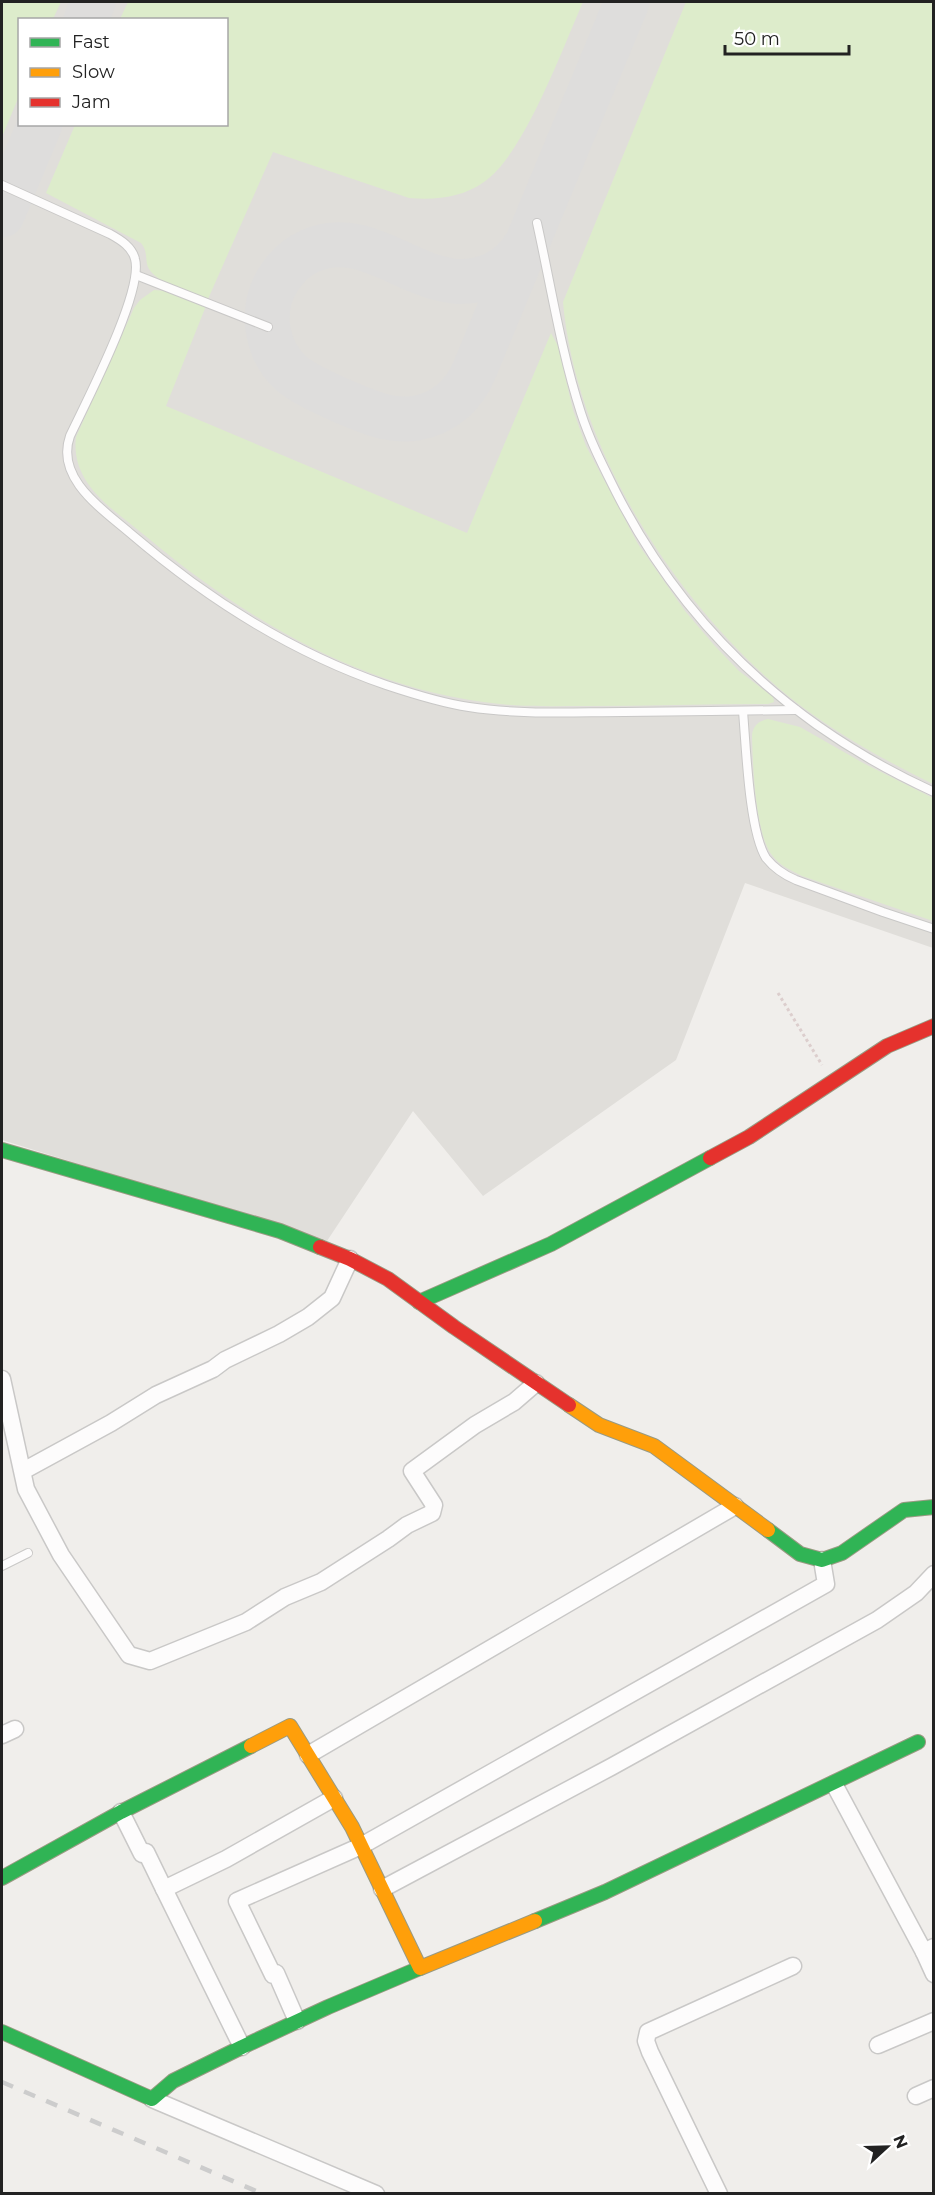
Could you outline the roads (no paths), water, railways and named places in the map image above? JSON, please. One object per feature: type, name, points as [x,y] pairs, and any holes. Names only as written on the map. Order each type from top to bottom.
[{"type":"street","points":[[419,1302],[551,1244],[749,1137],[887,1046],[933,1026]]},
{"type":"street","points":[[2,1149],[280,1231],[350,1259],[388,1279],[599,1425],[654,1446],[800,1554],[822,1560],[842,1553],[904,1510],[933,1507]]},
{"type":"street","points":[[22,1471],[111,1423],[156,1395],[213,1369],[225,1360],[308,1317],[332,1298],[350,1259]]},
{"type":"street","points":[[2,1379],[26,1489],[61,1555],[129,1655],[150,1661],[237,1626],[285,1597],[321,1582],[407,1525],[432,1513],[434,1505],[412,1470],[476,1425],[514,1402],[536,1383]]},
{"type":"street","points":[[308,1755],[735,1506]]},
{"type":"street","points":[[297,2021],[276,1974],[273,1975],[237,1901],[361,1846],[826,1584],[822,1560]]},
{"type":"street","points":[[382,1889],[611,1767],[877,1620],[916,1593],[933,1574]]},
{"type":"street","points":[[2,1878],[121,1812],[290,1725],[361,1846],[420,1968]]},
{"type":"street","points":[[152,2099],[173,2081],[297,2021],[605,1892],[918,1742]]},
{"type":"street","points":[[834,1784],[929,1950],[933,1974]]},
{"type":"street","points":[[164,1889],[226,1859],[334,1798]]},
{"type":"street","points":[[121,1812],[142,1854],[146,1852],[242,2047]]},
{"type":"street","points":[[719,2193],[650,2052],[646,2041],[648,2032],[793,1966]]},
{"type":"street","points":[[878,2045],[933,2021]]},
{"type":"street","points":[[2,2032],[152,2099],[376,2193]]},
{"type":"street","points":[[916,2096],[933,2088]]},
{"type":"lane","points":[[2,185],[122,241],[131,249],[135,258],[136,275],[130,300],[70,436],[66,453],[74,477],[94,502],[165,563],[203,592],[264,631],[305,652],[372,680],[468,707],[584,712],[796,710]]},
{"type":"lane","points":[[537,223],[566,354],[590,438],[626,511],[666,578],[693,612],[738,660],[796,710],[843,744],[933,792]]},
{"type":"lane","points":[[136,275],[267,327]]},
{"type":"lane","points":[[743,711],[755,827],[761,846],[771,863],[796,880],[933,929]]},
{"type":"lane","points":[[2,1566],[28,1553]]},
{"type":"railway","points":[[2,2082],[263,2194]]}]
